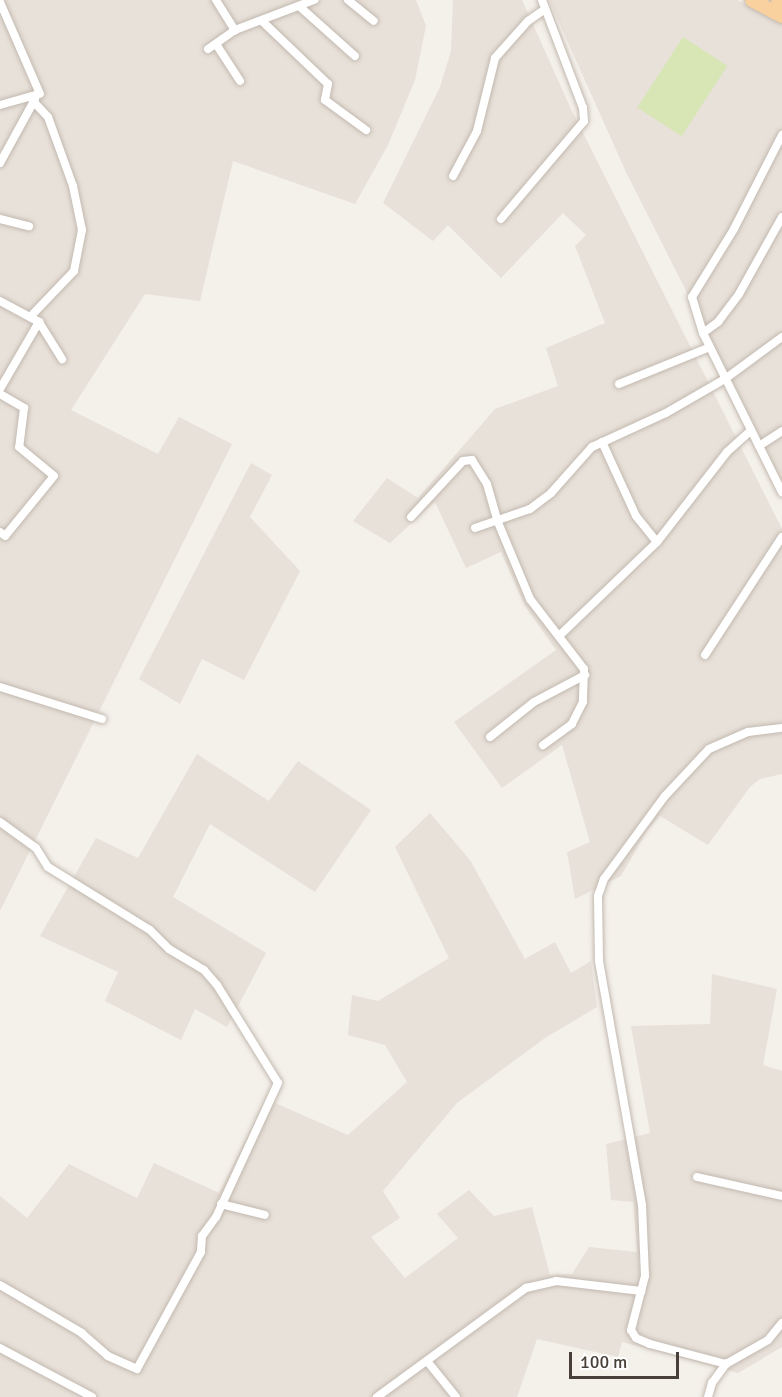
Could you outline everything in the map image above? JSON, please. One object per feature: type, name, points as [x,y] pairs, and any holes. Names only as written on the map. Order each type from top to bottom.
[{"type":"main road","points":[[752,0],[782,16]]},
{"type":"main road","points":[[778,0],[782,2]]},
{"type":"street","points":[[216,0],[235,30]]},
{"type":"street","points":[[240,81],[212,47],[235,30],[315,0]]},
{"type":"street","points":[[348,0],[374,21]]},
{"type":"street","points":[[501,219],[584,121],[583,108],[542,0]]},
{"type":"street","points":[[0,2],[36,98],[48,117],[73,186],[82,230],[74,271],[31,316]]},
{"type":"street","points":[[299,6],[355,56]]},
{"type":"street","points":[[453,176],[477,131],[495,58],[520,28],[545,9]]},
{"type":"street","points":[[262,21],[328,84],[325,100],[366,130]]},
{"type":"street","points":[[0,105],[36,98]]},
{"type":"street","points":[[0,163],[36,98]]},
{"type":"street","points":[[782,135],[734,229],[694,291],[693,304],[703,333],[782,492]]},
{"type":"street","points":[[703,333],[718,322],[739,294],[782,218]]},
{"type":"street","points":[[0,219],[29,226]]},
{"type":"street","points":[[0,301],[39,322],[62,359]]},
{"type":"street","points":[[0,389],[39,322]]},
{"type":"street","points":[[475,528],[514,516],[541,501],[582,457],[602,442],[666,413],[725,379],[782,337]]},
{"type":"street","points":[[619,384],[710,347]]},
{"type":"street","points":[[0,394],[24,408],[19,447],[45,464],[54,476],[5,536],[0,532]]},
{"type":"street","points":[[559,636],[657,543],[727,452],[750,431]]},
{"type":"street","points":[[759,446],[782,431]]},
{"type":"street","points":[[602,442],[636,516],[657,543]]},
{"type":"street","points":[[411,517],[468,459],[478,468],[487,484],[497,520],[530,599],[581,660],[585,675],[583,702],[572,724],[543,745]]},
{"type":"street","points":[[705,655],[782,537]]},
{"type":"street","points":[[490,737],[534,702],[585,675]]},
{"type":"street","points":[[0,687],[102,719]]},
{"type":"street","points":[[726,1364],[636,1338],[631,1330],[645,1276],[642,1205],[599,961],[598,896],[604,879],[664,796],[710,749],[748,732],[782,728]]},
{"type":"street","points":[[0,822],[36,848],[48,867],[150,930],[170,949],[204,970],[217,985],[278,1083],[221,1204],[202,1236],[201,1252],[137,1369],[108,1356],[82,1333],[0,1285]]},
{"type":"street","points":[[697,1177],[782,1196]]},
{"type":"street","points":[[221,1204],[265,1215]]},
{"type":"street","points":[[377,1397],[526,1288],[556,1281],[641,1291]]},
{"type":"street","points":[[708,1397],[712,1383],[726,1364],[768,1340],[782,1323]]},
{"type":"street","points":[[0,1348],[92,1397]]},
{"type":"street","points":[[427,1361],[456,1397]]},
{"type":"shaded area","points":[[0,0],[416,0],[426,26],[415,80],[388,145],[355,204],[233,161],[200,301],[145,294],[71,410],[158,454],[179,417],[232,444],[0,911]]},
{"type":"shaded area","points":[[453,0],[522,0],[571,109],[782,529],[782,774],[760,779],[750,787],[708,845],[660,816],[647,831],[621,876],[575,899],[567,852],[590,842],[562,745],[502,788],[454,722],[556,650],[525,606],[501,552],[466,568],[435,502],[390,543],[353,521],[387,478],[418,498],[495,409],[558,386],[546,348],[605,323],[575,246],[586,235],[563,213],[501,278],[448,225],[433,241],[383,203],[440,87],[451,51]]},
{"type":"shaded area","points":[[549,0],[737,0],[782,23],[782,481],[626,172]]},
{"type":"shaded area","points":[[251,463],[272,475],[250,517],[300,571],[244,680],[202,659],[180,704],[139,679]]},
{"type":"shaded area","points":[[197,754],[269,801],[298,761],[371,810],[315,892],[210,824],[173,897],[266,953],[227,1027],[195,1009],[181,1040],[105,1001],[118,972],[40,936],[96,838],[138,858]]},
{"type":"shaded area","points":[[430,813],[470,860],[525,959],[555,942],[571,973],[591,961],[597,1007],[545,1038],[457,1103],[383,1191],[400,1218],[371,1237],[405,1278],[458,1238],[437,1214],[469,1190],[494,1216],[532,1207],[550,1275],[572,1274],[589,1247],[637,1252],[633,1202],[611,1200],[606,1144],[650,1133],[631,1026],[710,1024],[712,974],[777,989],[763,1065],[782,1071],[782,1347],[738,1373],[622,1342],[618,1357],[537,1339],[517,1397],[0,1397],[0,1196],[27,1218],[69,1164],[137,1198],[154,1163],[219,1193],[266,1099],[348,1135],[407,1082],[385,1045],[348,1035],[352,995],[378,1001],[449,958],[395,847]]},
{"type":"green space","points":[[683,37],[727,66],[682,136],[637,107]]}]
